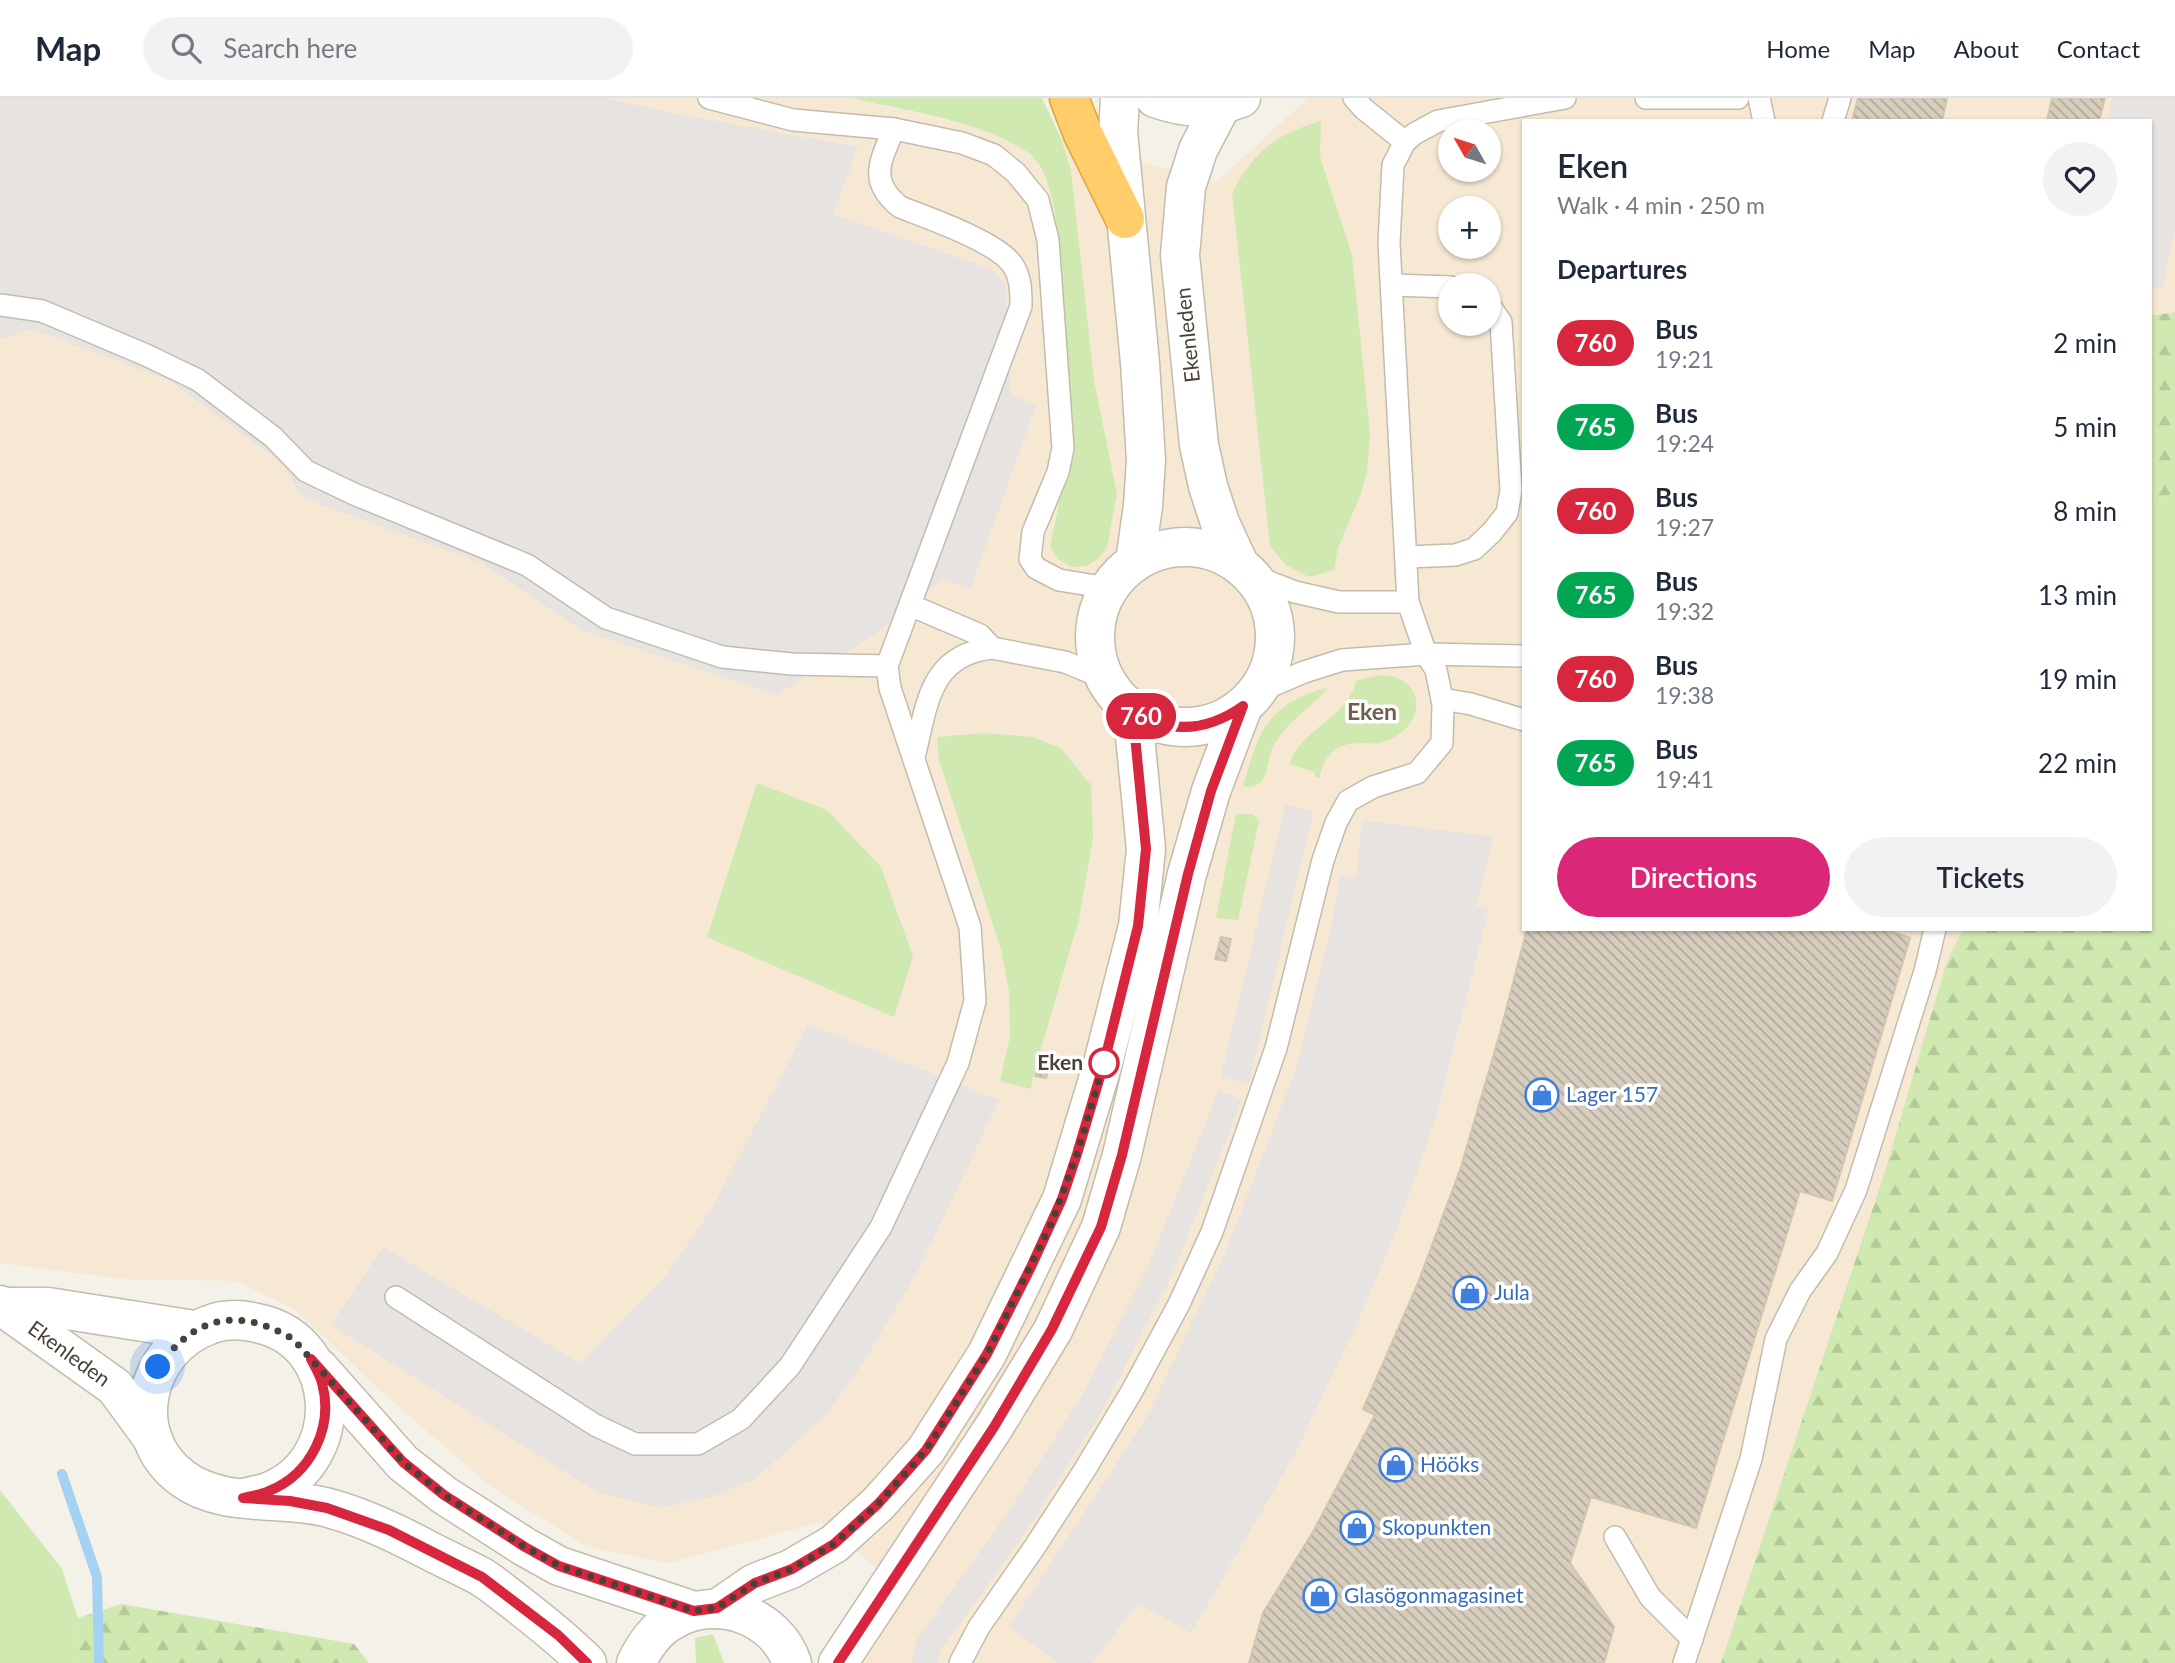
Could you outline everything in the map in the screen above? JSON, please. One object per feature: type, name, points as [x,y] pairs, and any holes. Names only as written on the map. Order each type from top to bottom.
[{"type":"highway","points":[[1069,98],[1083,134],[1125,219]]},
{"type":"street","points":[[636,1663],[657,1631],[674,1619],[706,1610],[755,1583],[792,1569],[834,1544],[878,1504],[926,1450],[987,1354],[1062,1199],[1104,1063],[1138,926],[1146,849],[1135,736],[1095,648],[1094,632],[1096,616],[1122,575],[1143,506],[1146,460],[1140,363],[1118,132],[1120,98]]},
{"type":"street","name":"Ekenleden","points":[[1155,98],[1176,105],[1200,107],[1231,102]]},
{"type":"street","name":"Ekenleden","points":[[1231,102],[1198,150],[1186,187],[1180,255],[1199,445],[1220,523],[1245,569]]},
{"type":"street","points":[[838,1663],[994,1427],[1046,1340],[1101,1227],[1122,1155],[1191,863],[1211,791],[1250,699],[1269,670],[1275,645],[1274,620],[1265,596],[1245,569],[1217,552],[1181,546],[1168,547],[1122,575]]},
{"type":"street","points":[[1113,690],[1150,721],[1182,727],[1215,723],[1250,699]]},
{"type":"street","name":"Ekenleden","points":[[2,1306],[48,1307],[194,1330]]},
{"type":"street","name":"Ekenleden","points":[[2,1306],[115,1387],[154,1441]]},
{"type":"street","points":[[587,1663],[558,1635],[482,1577],[389,1530],[327,1508],[290,1501],[220,1496],[189,1483],[165,1461],[154,1441],[148,1416],[150,1391],[158,1367],[174,1346],[194,1330],[219,1321],[245,1320],[271,1326],[293,1339],[403,1462],[444,1495],[559,1566],[706,1610],[739,1612],[760,1622],[777,1636],[792,1663]]},
{"type":"street","points":[[243,1498],[269,1492],[292,1478],[310,1459],[322,1435],[326,1409],[322,1382],[311,1359]]},
{"type":"lane","points":[[709,98],[793,120],[894,129],[962,143],[994,155],[1017,173],[1038,200],[1048,240],[1063,448],[1058,472],[1033,532],[1030,559],[1036,568],[1059,580],[1122,575]]},
{"type":"lane","points":[[1354,98],[1405,142]]},
{"type":"lane","points":[[960,1663],[979,1627],[1048,1526],[1132,1391],[1179,1304],[1212,1232],[1276,1048],[1323,860],[1336,823],[1348,801],[1373,787],[1417,773],[1442,743],[1443,699],[1436,670],[1426,654],[1408,602],[1392,285],[1390,195],[1393,165],[1405,142],[1438,121],[1566,98]]},
{"type":"lane","points":[[1646,98],[1738,98]]},
{"type":"lane","points":[[1759,98],[1764,119]]},
{"type":"lane","points":[[1834,119],[1840,98]]},
{"type":"lane","points":[[396,1297],[595,1426],[635,1444],[698,1444],[741,1419],[790,1366],[881,1227],[958,1063],[975,1002],[970,927],[890,688],[887,666],[1021,306],[1021,289],[1011,262],[994,249],[900,207],[891,200],[878,178],[880,163],[894,129]]},
{"type":"lane","points":[[1392,285],[1438,287]]},
{"type":"lane","points":[[0,305],[42,311],[198,380],[273,437],[306,471],[354,494],[527,565],[606,618],[722,657],[792,664],[887,666]]},
{"type":"lane","points":[[1407,557],[1455,555],[1474,549],[1507,513],[1511,490],[1501,322]]},
{"type":"lane","points":[[1245,569],[1295,592],[1339,602],[1408,602]]},
{"type":"lane","points":[[910,605],[980,635],[992,648]]},
{"type":"lane","points":[[914,757],[927,698],[937,679],[951,664],[980,649],[992,648],[1065,662],[1113,690]]},
{"type":"lane","points":[[1250,699],[1304,671],[1342,660],[1426,654],[1522,656]]},
{"type":"lane","points":[[1443,699],[1471,704],[1522,719]]},
{"type":"lane","points":[[1684,1663],[1751,1460],[1776,1339],[1800,1291],[1827,1253],[1856,1190],[1925,971],[1935,931]]},
{"type":"lane","points":[[1615,1537],[1650,1597],[1692,1639]]},
{"type":"shaded area","points":[[0,98],[852,98],[970,126],[1012,141],[1036,160],[1048,184],[1055,213],[1072,439],[1053,528],[1107,548],[1117,494],[1094,380],[1071,170],[1061,138],[1215,183],[1308,98],[2175,98],[2175,312],[2152,316],[2152,119],[1522,119],[1522,931],[1962,931],[1947,962],[1882,1181],[1721,1663],[864,1663],[907,1594],[821,1522],[669,1563],[588,1547],[491,1487],[374,1385],[296,1310],[236,1281],[122,1279],[0,1263]]},
{"type":"shaded area","points":[[0,98],[604,98],[858,147],[833,214],[993,270],[1006,286],[1010,395],[1036,405],[970,590],[944,578],[876,634],[776,695],[582,630],[482,563],[303,498],[282,463],[167,379],[32,329],[0,339]]},
{"type":"shaded area","points":[[2113,98],[2175,98],[2175,229],[2162,290],[2152,287],[2152,119],[2108,119]]},
{"type":"shaded area","points":[[1285,805],[1313,812],[1249,1084],[1221,1077]]},
{"type":"shaded area","points":[[1362,820],[1493,837],[1476,906],[1489,908],[1437,1114],[1397,1229],[1362,1312],[1295,1454],[1191,1633],[1138,1603],[1093,1663],[1059,1663],[1009,1627],[1145,1420],[1225,1254],[1296,1069],[1331,928],[1340,875],[1356,879]]},
{"type":"shaded area","points":[[808,1024],[999,1100],[920,1267],[862,1364],[826,1415],[755,1479],[717,1495],[663,1508],[597,1492],[331,1325],[383,1247],[580,1363],[667,1275],[714,1205]]},
{"type":"shaded area","points":[[1219,1090],[1242,1100],[1173,1273],[1105,1406],[1027,1530],[941,1650],[938,1663],[912,1663],[917,1639],[1005,1517],[1083,1394],[1146,1271]]},
{"type":"green space","points":[[852,98],[1042,98],[1061,138],[1071,170],[1094,380],[1117,494],[1107,548],[1087,566],[1072,567],[1058,559],[1050,547],[1072,439],[1055,213],[1042,170],[1034,158],[1018,146],[974,127]]},
{"type":"green space","points":[[1321,121],[1320,156],[1352,255],[1370,434],[1367,472],[1338,548],[1334,570],[1309,577],[1286,565],[1270,546],[1232,193],[1249,166],[1268,146],[1291,132]]},
{"type":"green space","points":[[2175,312],[2175,490],[2152,510],[2152,316]]},
{"type":"green space","points":[[2175,490],[2175,925],[2152,915],[2152,510]]},
{"type":"green space","points":[[1382,675],[1394,677],[1411,688],[1415,697],[1415,714],[1406,728],[1383,742],[1340,747],[1326,760],[1319,778],[1315,777],[1315,772],[1289,764],[1305,740],[1345,703],[1356,680]]},
{"type":"green space","points":[[1329,687],[1294,720],[1275,743],[1266,773],[1259,784],[1243,787],[1254,750],[1269,722],[1292,701]]},
{"type":"green space","points":[[984,733],[1033,737],[1061,748],[1091,785],[1093,838],[1079,919],[1031,1089],[1000,1081],[1010,1036],[1009,991],[1001,949],[939,760],[937,737]]},
{"type":"green space","points":[[757,783],[827,810],[881,867],[913,957],[894,1017],[707,937]]},
{"type":"green space","points":[[1236,814],[1253,814],[1259,821],[1238,920],[1216,918]]},
{"type":"green space","points":[[2152,915],[2175,925],[2175,1663],[1721,1663],[1882,1181],[1947,961],[1962,931],[2152,931]]},
{"type":"green space","points":[[0,1490],[62,1569],[78,1618],[74,1663],[0,1663]]},
{"type":"green space","points":[[121,1604],[354,1644],[369,1663],[74,1663],[78,1618]]},
{"type":"green space","points":[[713,1634],[724,1663],[696,1663],[695,1638]]},
{"type":"building","points":[[1858,98],[1947,98],[1942,119],[1853,119]]},
{"type":"building","points":[[2052,98],[2105,98],[2100,119],[2047,119]]},
{"type":"building","points":[[1526,931],[1890,931],[1910,938],[1832,1201],[1800,1191],[1696,1528],[1591,1497],[1570,1563],[1614,1627],[1604,1663],[1249,1663],[1263,1613],[1314,1530],[1375,1415],[1363,1409],[1418,1283],[1460,1170]]},
{"type":"building","points":[[1221,937],[1231,939],[1226,961],[1215,959]]},
{"type":"building","points":[[1041,1054],[1052,1057],[1046,1078],[1035,1076]]},
{"type":"waterway","points":[[62,1474],[97,1577],[99,1663]]},
{"type":"bus line","name":"760","points":[[587,1663],[558,1635],[482,1577],[389,1530],[327,1508],[290,1501],[243,1498],[269,1492],[292,1478],[310,1459],[322,1435],[326,1409],[322,1382],[311,1359],[403,1462],[444,1495],[559,1566],[694,1611],[717,1608],[755,1583],[792,1569],[834,1544],[878,1504],[926,1450],[987,1354],[1062,1199],[1104,1063],[1138,926],[1146,849],[1135,736],[1122,703],[1150,721],[1182,727],[1215,723],[1243,706],[1211,791],[1188,874],[1122,1155],[1101,1227],[1052,1329],[994,1427],[838,1663]]},
{"type":"place","name":"Eken","points":[[1104,1063]]},
{"type":"place","name":"Lager 157","points":[[1542,1095]]},
{"type":"place","name":"Jula","points":[[1470,1293]]},
{"type":"place","name":"Hööks","points":[[1396,1465]]},
{"type":"place","name":"Skopunkten","points":[[1357,1528]]},
{"type":"place","name":"Glasögonmagasinet","points":[[1320,1596]]},
{"type":"district","name":"Eken","points":[[1372,712]]},
{"type":"route","points":[[158,1367],[174,1346],[194,1330],[219,1321],[245,1320],[271,1326],[293,1339],[403,1462],[444,1495],[525,1547],[559,1566],[694,1611],[717,1608],[755,1583],[792,1569],[834,1544],[878,1504],[926,1450],[987,1354],[1052,1222],[1077,1154],[1104,1063]]}]
